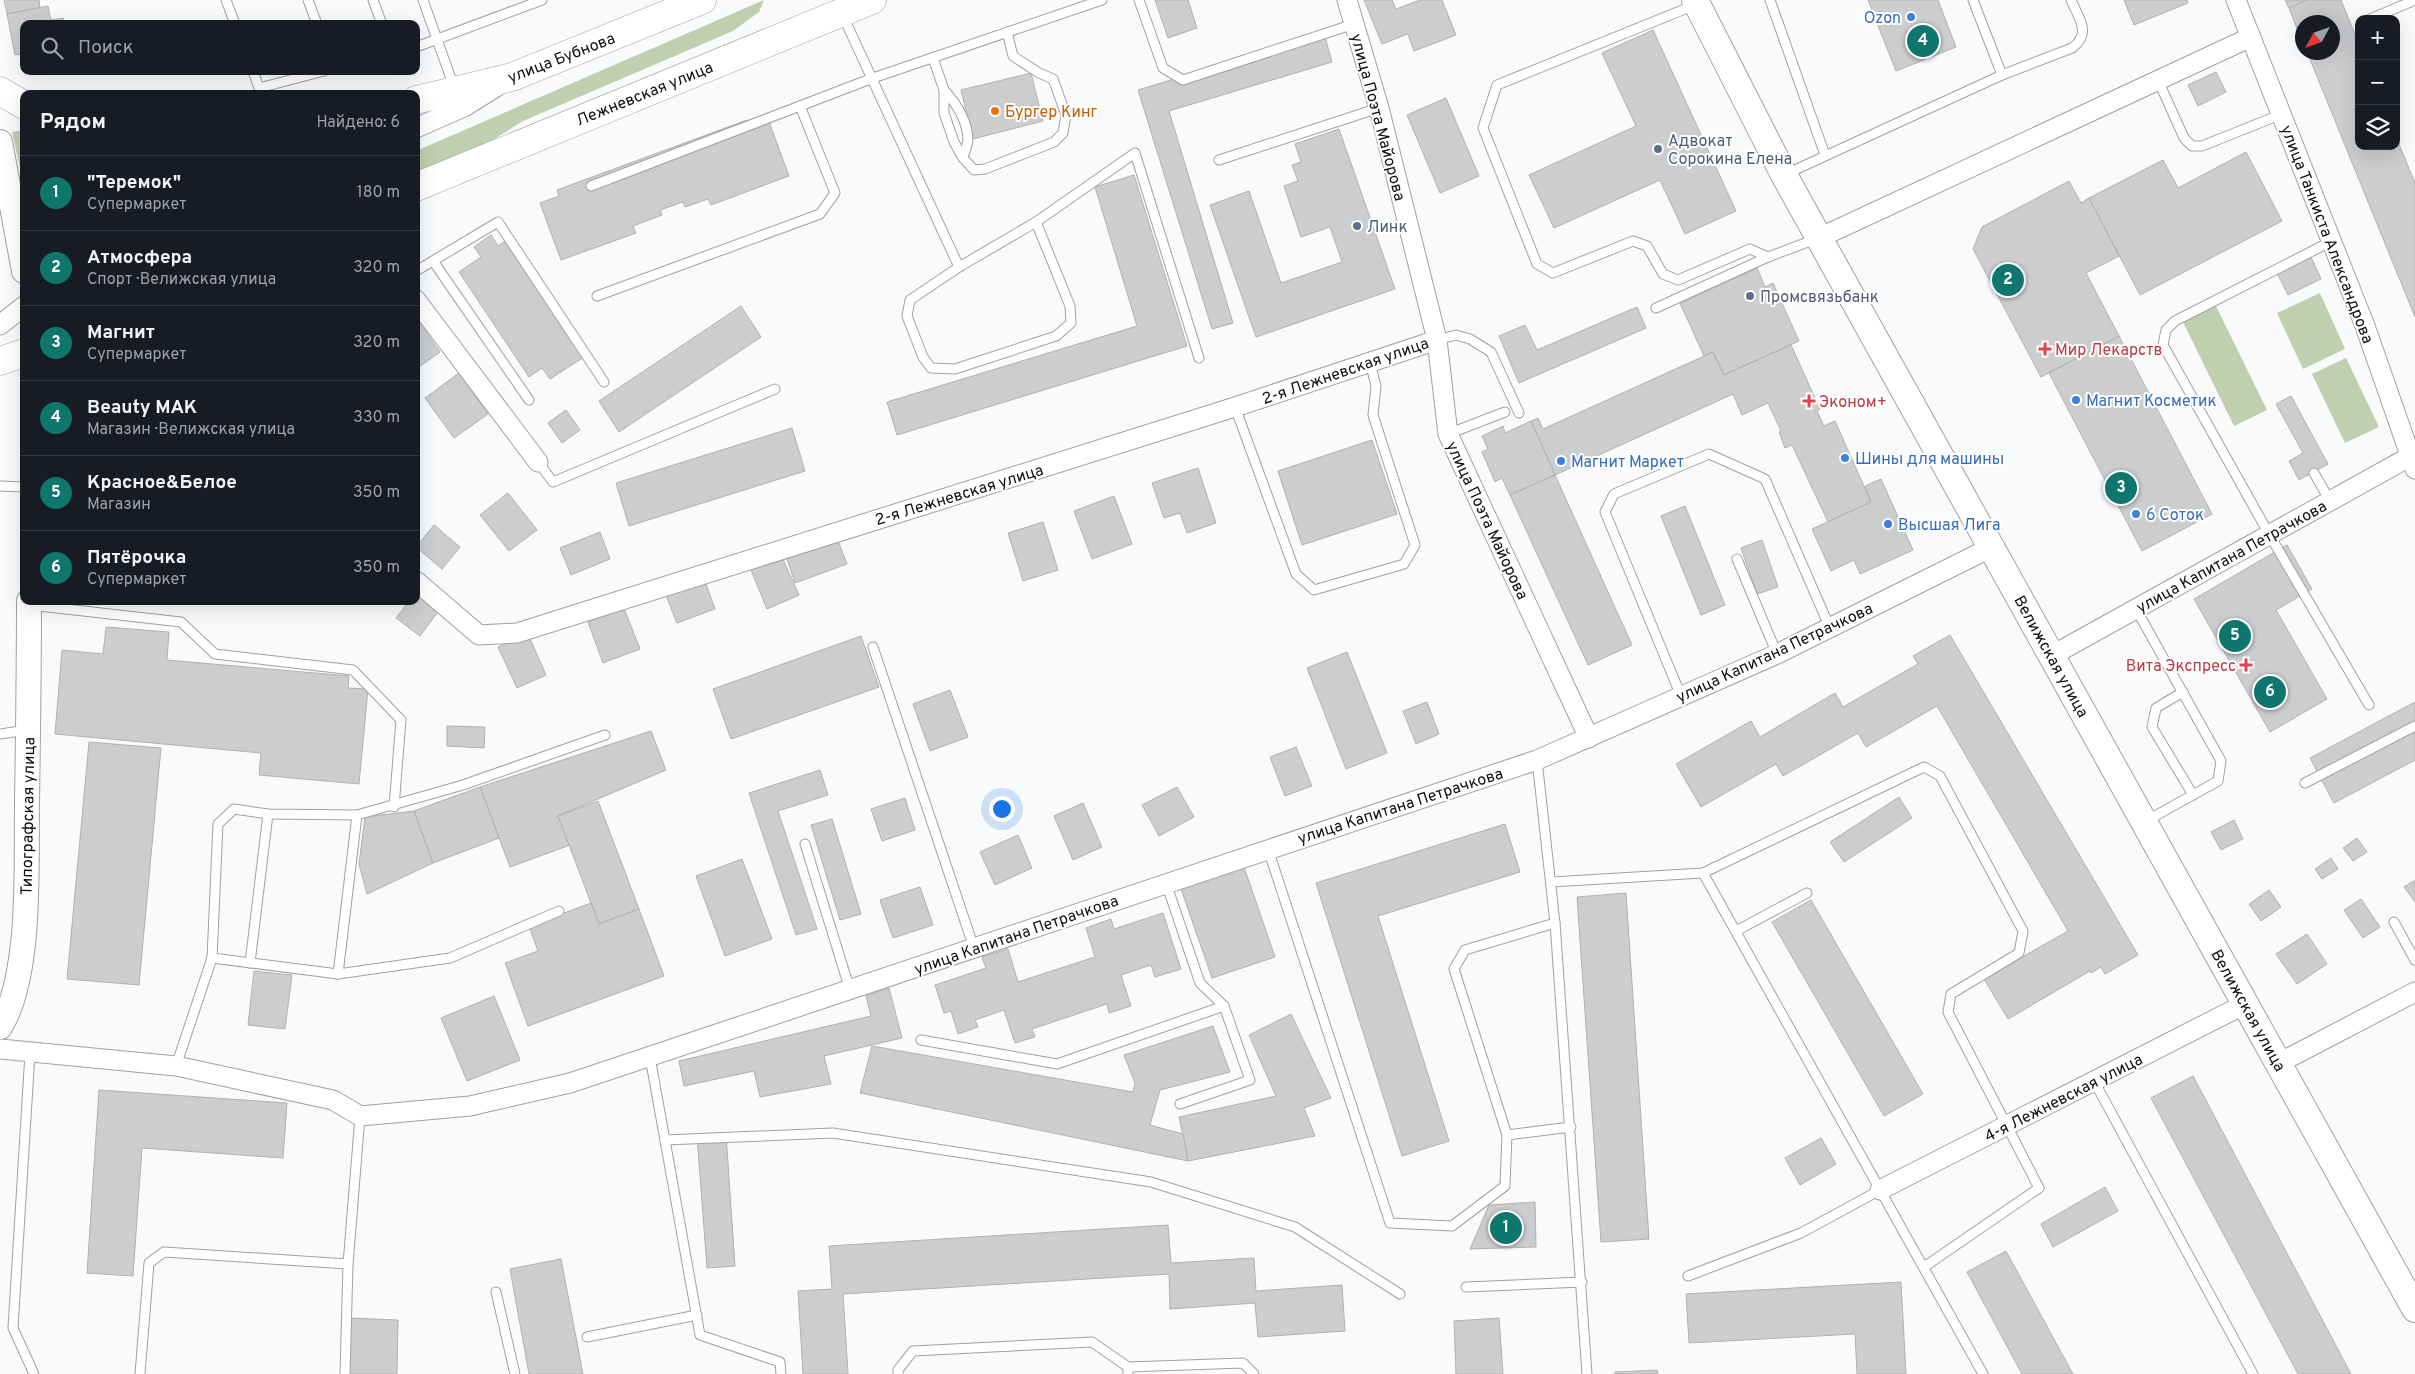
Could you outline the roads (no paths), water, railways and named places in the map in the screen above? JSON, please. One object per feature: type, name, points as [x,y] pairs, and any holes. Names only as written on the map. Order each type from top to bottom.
[{"type":"highway","name":"улица Бубнова","points":[[420,99],[512,77],[702,0]]},
{"type":"highway","name":"Лежневская улица","points":[[420,185],[839,6],[872,0]]},
{"type":"highway","points":[[0,91],[20,102]]},
{"type":"highway","points":[[0,361],[20,354]]},
{"type":"main road","name":"Велижская улица","points":[[1699,1],[1784,175],[2415,1309]]},
{"type":"street","name":"улица Поэта Майорова","points":[[1347,0],[1379,108],[1437,340],[1448,434],[1589,738]]},
{"type":"street","name":"улица Танкиста Александрова","points":[[2236,0],[2332,241],[2414,460]]},
{"type":"street","points":[[1819,238],[2251,37]]},
{"type":"street","points":[[420,126],[464,107],[512,77]]},
{"type":"street","points":[[0,142],[20,250]]},
{"type":"street","points":[[420,305],[538,462]]},
{"type":"street","points":[[0,325],[20,309]]},
{"type":"street","name":"2-я Лежневская улица","points":[[420,584],[479,635],[517,633],[1235,407],[1437,340]]},
{"type":"street","name":"улица Капитана Петрачкова","points":[[2052,656],[2269,534],[2330,501],[2414,460]]},
{"type":"street","name":"улица Капитана Петрачкова","points":[[360,1116],[470,1106],[570,1084],[1537,760],[1777,654],[1992,546]]},
{"type":"street","name":"Типографская улица","points":[[0,1027],[11,1000],[22,950],[26,909],[29,605]]},
{"type":"street","points":[[2279,1063],[2415,992]]},
{"type":"street","name":"4-я Лежневская улица","points":[[1880,1190],[2246,1004]]},
{"type":"street","points":[[0,1049],[176,1066],[333,1100],[360,1116]]},
{"type":"lane","points":[[226,0],[234,20]]},
{"type":"lane","points":[[308,0],[316,20]]},
{"type":"lane","points":[[373,0],[380,20]]},
{"type":"lane","points":[[423,0],[456,92]]},
{"type":"lane","points":[[420,46],[542,0]]},
{"type":"lane","points":[[590,186],[873,78],[1102,0]]},
{"type":"lane","points":[[1139,0],[1163,68],[1183,80],[1354,24]]},
{"type":"lane","points":[[1770,0],[1826,155]]},
{"type":"lane","points":[[1973,0],[2002,76]]},
{"type":"lane","points":[[1784,175],[2002,76],[2072,48],[2081,41],[2084,32],[2071,0]]},
{"type":"lane","points":[[2379,15],[2415,0]]},
{"type":"lane","points":[[1699,1],[1497,85],[1483,128],[1537,264],[1553,273],[1634,241],[1647,246],[1663,274],[1678,280],[1750,249],[1768,257]]},
{"type":"lane","points":[[839,6],[959,268]]},
{"type":"lane","points":[[933,58],[944,90],[944,112],[954,142],[963,158],[974,170],[985,169],[1054,142],[1063,133],[1066,115],[1053,79],[1039,73],[1013,56],[1007,32]]},
{"type":"lane","points":[[254,75],[259,88],[309,75]]},
{"type":"lane","points":[[2158,80],[2184,138],[2192,146],[2202,146],[2282,114]]},
{"type":"lane","points":[[944,90],[958,105],[968,139],[963,158]]},
{"type":"lane","points":[[597,296],[820,214],[835,194],[800,106]]},
{"type":"lane","points":[[1219,160],[1379,108]]},
{"type":"lane","points":[[1036,222],[1070,306],[1071,323],[1056,336],[955,369],[932,368],[923,357],[907,316],[910,300],[1036,222],[1134,153],[1199,358]]},
{"type":"lane","points":[[420,269],[498,222],[604,382]]},
{"type":"lane","points":[[1656,308],[1768,257],[1819,238]]},
{"type":"lane","points":[[2332,241],[2175,321],[2166,330],[2163,345],[2269,534],[2369,704]]},
{"type":"lane","points":[[433,261],[528,400]]},
{"type":"lane","points":[[1437,340],[1456,335],[1470,339],[1491,352],[1519,412]]},
{"type":"lane","points":[[1235,407],[1296,574],[1314,590],[1404,564],[1415,546],[1373,415],[1376,386],[1370,362]]},
{"type":"lane","points":[[538,462],[553,482],[775,389]]},
{"type":"lane","points":[[1448,434],[1504,412]]},
{"type":"lane","points":[[1681,696],[1605,512],[1614,494],[1709,454],[1765,479],[1830,628]]},
{"type":"lane","points":[[2314,472],[2330,501]]},
{"type":"lane","points":[[0,486],[20,486]]},
{"type":"lane","points":[[1737,559],[1777,654]]},
{"type":"lane","points":[[45,605],[181,622],[215,654],[353,670],[401,720],[394,806]]},
{"type":"lane","points":[[2136,609],[2222,761],[2218,781],[2144,822]]},
{"type":"lane","points":[[873,647],[974,948]]},
{"type":"lane","points":[[2183,692],[2156,708],[2152,727],[2193,795]]},
{"type":"lane","points":[[2305,784],[2415,726]]},
{"type":"lane","points":[[0,734],[28,730]]},
{"type":"lane","points":[[176,1066],[212,958],[218,824],[234,810],[268,814],[357,815],[463,785],[605,734]]},
{"type":"lane","points":[[1537,760],[1555,923],[1588,1374]]},
{"type":"lane","points":[[1551,882],[1703,873],[1924,767],[1940,776],[2023,931],[2019,953],[1951,994],[1948,1012],[2039,1188],[1924,1267]]},
{"type":"lane","points":[[250,963],[268,814]]},
{"type":"lane","points":[[338,974],[357,815]]},
{"type":"lane","points":[[805,844],[850,990]]},
{"type":"lane","points":[[1268,849],[1390,1223],[1452,1226],[1505,1186],[1507,1135],[1454,969],[1465,950],[1555,923]]},
{"type":"lane","points":[[1703,873],[1983,1374]]},
{"type":"lane","points":[[1166,883],[1200,983],[1224,1006],[1250,1080],[1180,1104]]},
{"type":"lane","points":[[1736,931],[1807,893]]},
{"type":"lane","points":[[212,958],[338,974],[450,958],[559,911]]},
{"type":"lane","points":[[2394,922],[2415,960]]},
{"type":"lane","points":[[921,1040],[1057,1064],[1224,1006]]},
{"type":"lane","points":[[30,1053],[13,1328],[34,1374]]},
{"type":"lane","points":[[650,1057],[700,1335],[780,1362],[781,1374]]},
{"type":"lane","points":[[2094,1081],[2253,1374]]},
{"type":"lane","points":[[345,1374],[348,1264],[360,1116]]},
{"type":"lane","points":[[1507,1135],[1571,1127]]},
{"type":"lane","points":[[665,1140],[833,1133],[1151,1182],[1295,1227],[1400,1294]]},
{"type":"lane","points":[[1688,1276],[1801,1233],[1880,1190]]},
{"type":"lane","points":[[140,1374],[149,1263],[164,1252],[348,1264]]},
{"type":"lane","points":[[1466,1287],[1582,1282]]},
{"type":"lane","points":[[496,1292],[515,1374]]},
{"type":"lane","points":[[587,1338],[697,1316]]},
{"type":"lane","points":[[898,1374],[898,1370],[913,1351],[1092,1342],[1128,1370],[1167,1370],[1243,1363],[1254,1374]]},
{"type":"place","name":"Ozon","points":[[1911,17]]},
{"type":"place","name":"Beauty MAK","points":[[1923,41]]},
{"type":"place","name":"Бургер Кинг","points":[[995,111]]},
{"type":"place","name":"Адвокат Сорокина Елена","points":[[1658,149]]},
{"type":"place","name":"Линк","points":[[1357,226]]},
{"type":"place","name":"Атмосфера","points":[[2008,280]]},
{"type":"place","name":"Промсвязьбанк","points":[[1750,296]]},
{"type":"place","name":"Мир Лекарств","points":[[2045,349]]},
{"type":"place","name":"Магнит Косметик","points":[[2076,400]]},
{"type":"place","name":"Эконом+","points":[[1809,401]]},
{"type":"place","name":"Шины для машины","points":[[1845,458]]},
{"type":"place","name":"Магнит Маркет","points":[[1561,461]]},
{"type":"place","name":"Магнит","points":[[2121,488]]},
{"type":"place","name":"6 Соток","points":[[2136,514]]},
{"type":"place","name":"Высшая Лига","points":[[1888,524]]},
{"type":"place","name":"Красное&Белое","points":[[2235,636]]},
{"type":"place","name":"Вита Экспресс","points":[[2246,665]]},
{"type":"place","name":"Пятёрочка","points":[[2270,692]]},
{"type":"place","name":"\"Теремок\"","points":[[1506,1228]]}]
